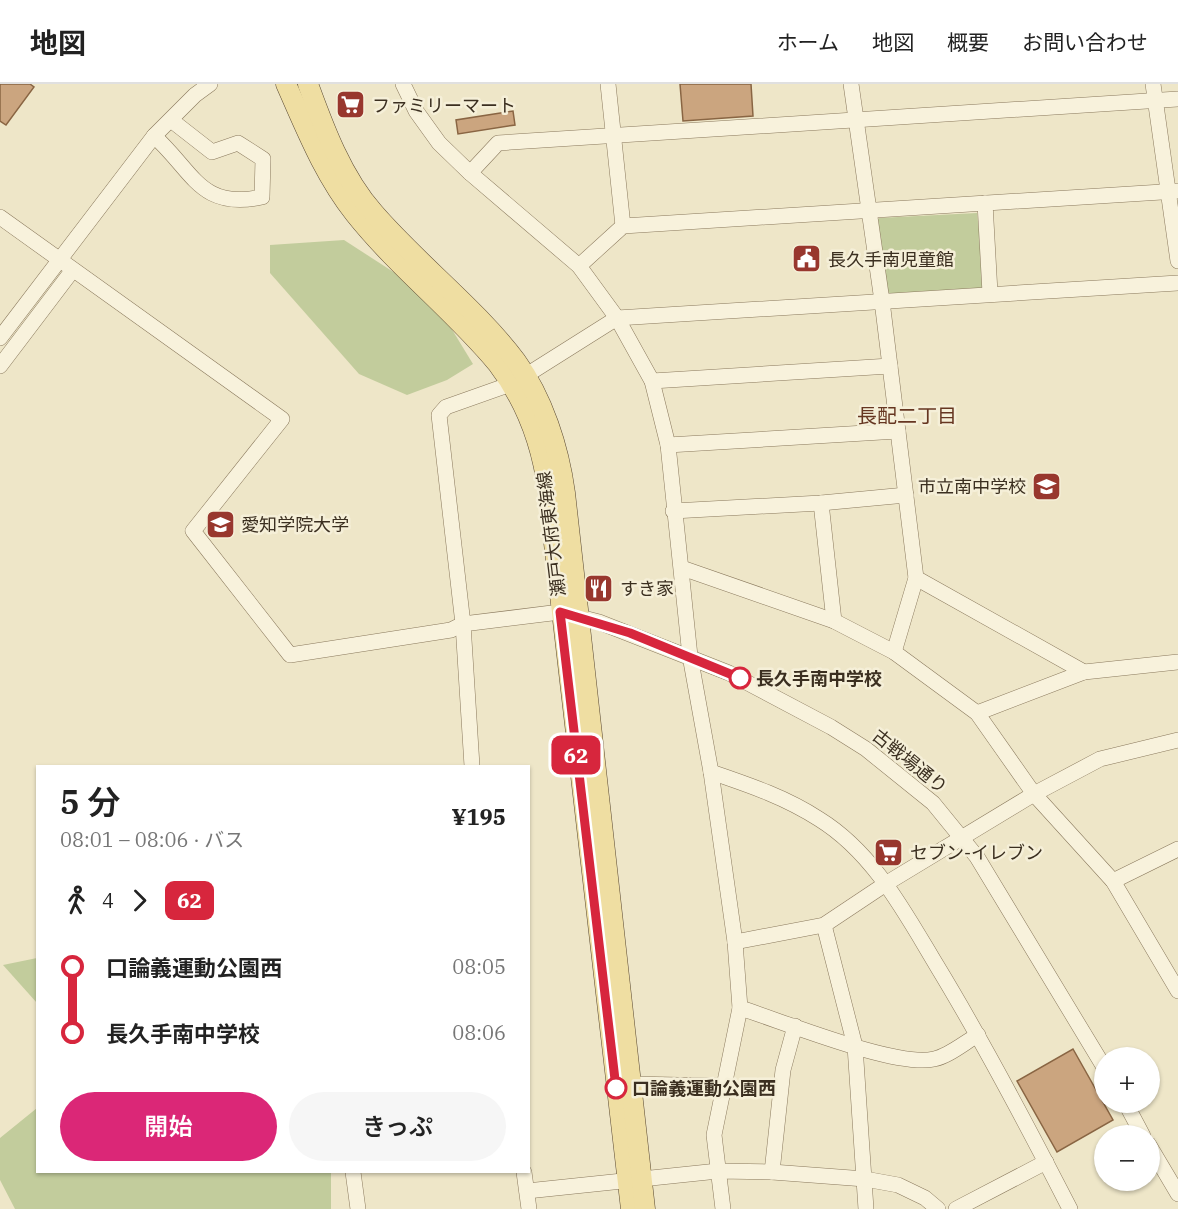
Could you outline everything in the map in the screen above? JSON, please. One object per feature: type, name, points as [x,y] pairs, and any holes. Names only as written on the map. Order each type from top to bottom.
[{"type":"main road","name":"瀬戸大府東海線","points":[[286,84],[329,176],[354,213],[388,252],[518,380]]},
{"type":"main road","name":"瀬戸大府東海線","points":[[308,84],[321,121],[346,171],[372,212],[500,343],[518,380],[550,431],[562,473],[569,614],[635,1181],[645,1209]]},
{"type":"main road","name":"瀬戸大府東海線","points":[[569,614],[633,1084],[635,1181],[631,1209]]},
{"type":"street","points":[[0,338],[154,136],[195,95],[210,84]]},
{"type":"street","points":[[403,84],[427,128],[470,173],[579,266],[617,318],[652,381],[668,445],[690,656],[711,772],[735,942],[740,1008],[714,1136],[723,1209]]},
{"type":"street","points":[[608,84],[611,136],[623,225]]},
{"type":"street","points":[[851,84],[882,301],[916,578],[894,652]]},
{"type":"street","points":[[1153,84],[1173,192],[1178,261]]},
{"type":"street","points":[[470,173],[498,143],[1178,99]]},
{"type":"street","points":[[154,136],[170,150],[189,175],[221,200],[242,201],[262,197],[263,159],[238,143],[212,152],[171,120]]},
{"type":"street","points":[[579,266],[623,225],[1173,192]]},
{"type":"street","points":[[985,203],[990,293]]},
{"type":"street","points":[[0,217],[72,271],[282,419],[193,531],[290,655],[451,630],[464,624],[569,614]]},
{"type":"street","points":[[0,366],[72,271]]},
{"type":"street","points":[[472,765],[464,624],[439,415],[446,407],[518,380],[617,318],[1178,283]]},
{"type":"street","points":[[652,381],[890,366]]},
{"type":"street","points":[[668,445],[898,431]]},
{"type":"street","points":[[674,511],[821,503],[906,495]]},
{"type":"street","points":[[821,503],[834,621]]},
{"type":"street","points":[[682,568],[834,621],[894,652],[976,712],[1034,794],[1113,881],[1178,991]]},
{"type":"street","points":[[916,578],[1084,672]]},
{"type":"street","name":"古戦場通り","points":[[569,614],[599,622],[690,656],[803,711],[866,749],[933,803],[962,837],[1009,906],[1094,1049]]},
{"type":"street","points":[[976,712],[1084,672],[1178,662]]},
{"type":"street","points":[[735,942],[824,925],[962,837],[1034,794],[1100,759],[1178,740]]},
{"type":"street","points":[[711,772],[771,792],[821,820],[858,852],[887,883],[978,1035],[1070,1209]]},
{"type":"street","points":[[1113,881],[1178,849]]},
{"type":"street","points":[[824,925],[855,1046],[866,1209]]},
{"type":"street","points":[[740,1008],[855,1046],[908,1060],[935,1059],[978,1035]]},
{"type":"street","points":[[772,1172],[783,1070],[795,1026]]},
{"type":"street","points":[[633,1084],[723,1086]]},
{"type":"street","points":[[956,1209],[1046,1162]]},
{"type":"street","points":[[1160,1164],[1178,1194]]},
{"type":"street","points":[[527,1191],[718,1171],[772,1172],[865,1179],[898,1185],[925,1198],[938,1209]]},
{"type":"street","points":[[353,1173],[358,1209]]},
{"type":"street","points":[[525,1173],[529,1209]]},
{"type":"green space","points":[[977,213],[986,288],[886,294],[874,226],[879,218]]},
{"type":"green space","points":[[344,240],[395,273],[448,323],[473,364],[447,380],[407,395],[359,374],[270,273],[270,245]]},
{"type":"green space","points":[[36,958],[36,1002],[3,965]]},
{"type":"green space","points":[[36,1109],[36,1173],[331,1173],[331,1209],[15,1209],[0,1180],[0,1138]]},
{"type":"building","points":[[0,84],[30,84],[34,87],[6,125],[0,121]]},
{"type":"building","points":[[680,84],[751,84],[753,116],[683,121]]},
{"type":"building","points":[[513,111],[515,125],[458,134],[456,120]]},
{"type":"building","points":[[1073,1049],[1094,1086],[1094,1113],[1109,1113],[1113,1120],[1104,1125],[1094,1125],[1094,1131],[1057,1152],[1017,1081]]},
{"type":"bus line","name":"62","points":[[616,1088],[560,612],[630,633],[740,678]]},
{"type":"place","name":"ファミリーマート","points":[[351,105]]},
{"type":"place","name":"長久手南児童館","points":[[807,259]]},
{"type":"place","name":"市立南中学校","points":[[1047,486]]},
{"type":"place","name":"愛知学院大学","points":[[220,524]]},
{"type":"place","name":"すき家","points":[[599,588]]},
{"type":"place","name":"長久手南中学校","points":[[740,678]]},
{"type":"place","name":"セブン-イレブン","points":[[889,852]]},
{"type":"place","name":"口論義運動公園西","points":[[616,1088]]},
{"type":"district","name":"長配二丁目","points":[[907,415]]}]
